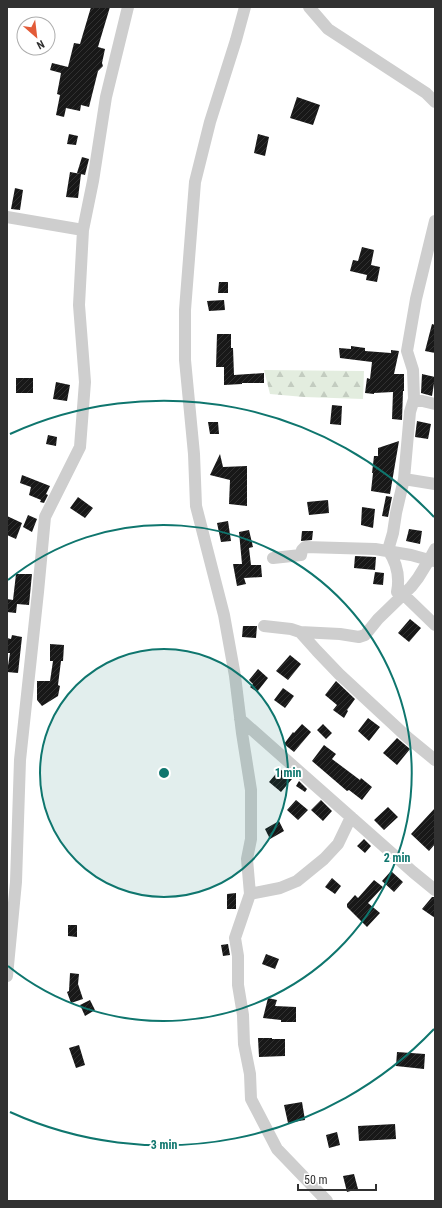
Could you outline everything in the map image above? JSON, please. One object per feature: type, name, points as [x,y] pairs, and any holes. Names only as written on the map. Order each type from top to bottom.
[{"type":"street","points":[[7,976],[16,882],[20,760],[45,517],[80,447],[85,382],[78,305],[83,230],[93,181],[106,97],[128,7]]},
{"type":"street","points":[[245,7],[210,122],[195,182],[185,310],[185,360],[194,454],[196,506],[224,615],[235,676],[251,790],[251,840],[248,859],[250,894],[236,938],[238,956],[238,986],[243,1015],[244,1044],[250,1074],[251,1099],[277,1149],[326,1201]]},
{"type":"street","points":[[309,7],[328,29],[426,93],[435,102]]},
{"type":"street","points":[[7,217],[83,230]]},
{"type":"street","points":[[388,550],[404,479],[410,412],[414,399],[413,370],[407,351],[416,299],[435,221]]},
{"type":"street","points":[[414,399],[435,404]]},
{"type":"street","points":[[404,479],[435,484]]},
{"type":"street","points":[[273,558],[301,555],[302,550],[305,548],[375,549],[388,550],[432,561]]},
{"type":"street","points":[[264,626],[291,629],[300,632],[340,634],[359,637],[365,635],[378,619],[411,587],[432,561],[435,549]]},
{"type":"street","points":[[388,550],[392,556],[398,574],[397,592],[403,594],[435,625]]},
{"type":"street","points":[[300,632],[316,651],[340,674],[407,737],[435,760]]},
{"type":"street","points":[[240,719],[435,890]]},
{"type":"street","points":[[250,894],[280,888],[297,881],[324,859],[338,844],[351,817]]},
{"type":"green space","points":[[264,370],[364,371],[363,399],[270,394]]},
{"type":"building","points":[[91,7],[110,7],[98,47],[105,49],[102,63],[103,66],[98,71],[89,107],[81,105],[80,111],[66,108],[64,117],[56,115],[60,95],[57,94],[61,73],[50,70],[52,63],[68,67],[74,43],[80,44]]},
{"type":"building","points":[[297,97],[320,105],[313,125],[290,118]]},
{"type":"building","points":[[69,134],[78,136],[76,145],[67,144]]},
{"type":"building","points":[[258,134],[269,137],[265,156],[254,153]]},
{"type":"building","points":[[82,157],[89,159],[85,175],[77,173]]},
{"type":"building","points":[[70,172],[81,174],[78,198],[66,197]]},
{"type":"building","points":[[15,188],[23,190],[20,210],[11,209]]},
{"type":"building","points":[[362,247],[374,250],[371,265],[380,267],[377,282],[366,280],[367,275],[350,271],[353,260],[358,261]]},
{"type":"building","points":[[219,282],[228,282],[228,293],[218,293]]},
{"type":"building","points":[[224,300],[225,310],[209,311],[207,301]]},
{"type":"building","points":[[432,324],[435,325],[435,353],[425,351]]},
{"type":"building","points":[[217,334],[231,334],[234,375],[264,373],[264,383],[224,385],[224,367],[216,367]]},
{"type":"building","points":[[351,346],[365,348],[365,351],[391,353],[391,350],[399,351],[394,374],[404,374],[402,420],[392,419],[393,392],[374,394],[365,393],[367,378],[370,379],[372,362],[340,358],[339,348],[351,349]]},
{"type":"building","points":[[422,374],[435,377],[432,396],[421,393]]},
{"type":"building","points":[[16,378],[33,378],[33,393],[16,393]]},
{"type":"building","points":[[56,382],[70,385],[67,401],[53,399]]},
{"type":"building","points":[[332,405],[342,406],[341,425],[330,424]]},
{"type":"building","points":[[417,421],[431,424],[428,439],[415,437]]},
{"type":"building","points":[[208,422],[218,422],[219,434],[210,434]]},
{"type":"building","points":[[48,435],[57,437],[56,446],[46,444]]},
{"type":"building","points":[[399,441],[390,494],[371,491],[374,456],[378,456],[378,448]]},
{"type":"building","points":[[220,454],[223,467],[247,466],[247,506],[229,504],[230,480],[210,475]]},
{"type":"building","points":[[22,475],[50,486],[44,503],[40,502],[41,500],[29,495],[31,487],[20,483]]},
{"type":"building","points":[[386,496],[392,497],[388,517],[382,516]]},
{"type":"building","points":[[78,497],[93,508],[85,518],[70,508]]},
{"type":"building","points":[[328,500],[329,513],[309,515],[307,502]]},
{"type":"building","points":[[362,507],[375,509],[373,528],[361,525]]},
{"type":"building","points":[[28,515],[37,519],[32,532],[23,527]]},
{"type":"building","points":[[7,516],[22,523],[16,539],[7,535]]},
{"type":"building","points":[[228,521],[231,541],[221,542],[217,523]]},
{"type":"building","points":[[409,529],[422,531],[420,544],[406,541]]},
{"type":"building","points":[[249,530],[253,547],[249,548],[251,565],[261,565],[262,577],[244,578],[246,584],[237,586],[233,564],[242,564],[239,532]]},
{"type":"building","points":[[302,531],[313,531],[312,540],[301,541]]},
{"type":"building","points":[[355,556],[376,557],[375,570],[354,568]]},
{"type":"building","points":[[375,572],[384,573],[383,585],[373,584]]},
{"type":"building","points":[[16,574],[32,574],[29,605],[17,604],[16,613],[7,612],[7,599],[13,600]]},
{"type":"building","points":[[410,619],[421,628],[409,642],[398,633]]},
{"type":"building","points":[[243,626],[257,626],[256,638],[242,637]]},
{"type":"building","points":[[12,635],[22,637],[18,673],[7,672],[10,653],[7,653],[7,638],[11,639]]},
{"type":"building","points":[[50,644],[64,645],[63,661],[61,661],[58,685],[60,686],[58,696],[42,706],[37,700],[37,681],[50,681],[53,661],[50,661]]},
{"type":"building","points":[[290,655],[301,664],[288,680],[276,671]]},
{"type":"building","points":[[258,669],[268,678],[257,692],[250,687],[253,684],[249,680]]},
{"type":"building","points":[[336,681],[355,699],[347,710],[348,711],[344,718],[333,710],[337,705],[325,695]]},
{"type":"building","points":[[283,688],[294,696],[285,708],[274,700]]},
{"type":"building","points":[[368,718],[380,727],[369,741],[358,731]]},
{"type":"building","points":[[302,724],[311,732],[294,752],[284,744],[293,732],[294,733]]},
{"type":"building","points":[[323,724],[332,733],[326,739],[317,730]]},
{"type":"building","points":[[397,738],[410,749],[397,765],[383,753]]},
{"type":"building","points":[[324,745],[336,754],[332,759],[372,787],[362,800],[349,790],[347,791],[312,761]]},
{"type":"building","points":[[280,769],[292,779],[281,792],[269,782]]},
{"type":"building","points":[[299,781],[307,789],[305,792],[296,786]]},
{"type":"building","points":[[296,800],[308,810],[298,820],[287,810]]},
{"type":"building","points":[[321,800],[332,811],[323,821],[311,810]]},
{"type":"building","points":[[388,807],[398,817],[384,830],[374,820]]},
{"type":"building","points":[[435,808],[435,844],[429,851],[411,834]]},
{"type":"building","points":[[279,821],[284,831],[270,839],[265,829]]},
{"type":"building","points":[[364,839],[371,846],[365,853],[357,846]]},
{"type":"building","points":[[391,871],[403,882],[394,892],[382,881]]},
{"type":"building","points":[[332,878],[341,886],[335,894],[325,887]]},
{"type":"building","points":[[374,880],[383,887],[368,903],[380,913],[367,927],[347,907],[347,904],[355,895],[358,898]]},
{"type":"building","points":[[236,893],[236,909],[227,909],[227,894]]},
{"type":"building","points":[[432,897],[435,897],[435,918],[422,909]]},
{"type":"building","points":[[68,925],[77,925],[77,937],[68,936]]},
{"type":"building","points":[[228,944],[230,955],[223,956],[221,945]]},
{"type":"building","points":[[266,954],[279,959],[275,969],[262,964]]},
{"type":"building","points":[[70,973],[79,974],[78,984],[83,999],[71,1003],[67,992],[69,991]]},
{"type":"building","points":[[268,998],[277,1000],[275,1006],[296,1007],[296,1022],[281,1022],[281,1020],[263,1018]]},
{"type":"building","points":[[90,1000],[95,1010],[85,1016],[80,1005]]},
{"type":"building","points":[[258,1038],[285,1039],[285,1056],[259,1057]]},
{"type":"building","points":[[79,1045],[85,1065],[76,1068],[69,1048]]},
{"type":"building","points":[[397,1052],[425,1054],[424,1069],[396,1066]]},
{"type":"building","points":[[302,1102],[305,1120],[288,1123],[284,1105]]},
{"type":"building","points":[[395,1124],[396,1139],[359,1141],[358,1126]]},
{"type":"building","points":[[337,1132],[340,1145],[329,1148],[326,1135]]},
{"type":"building","points":[[354,1174],[358,1189],[347,1192],[343,1176]]}]
